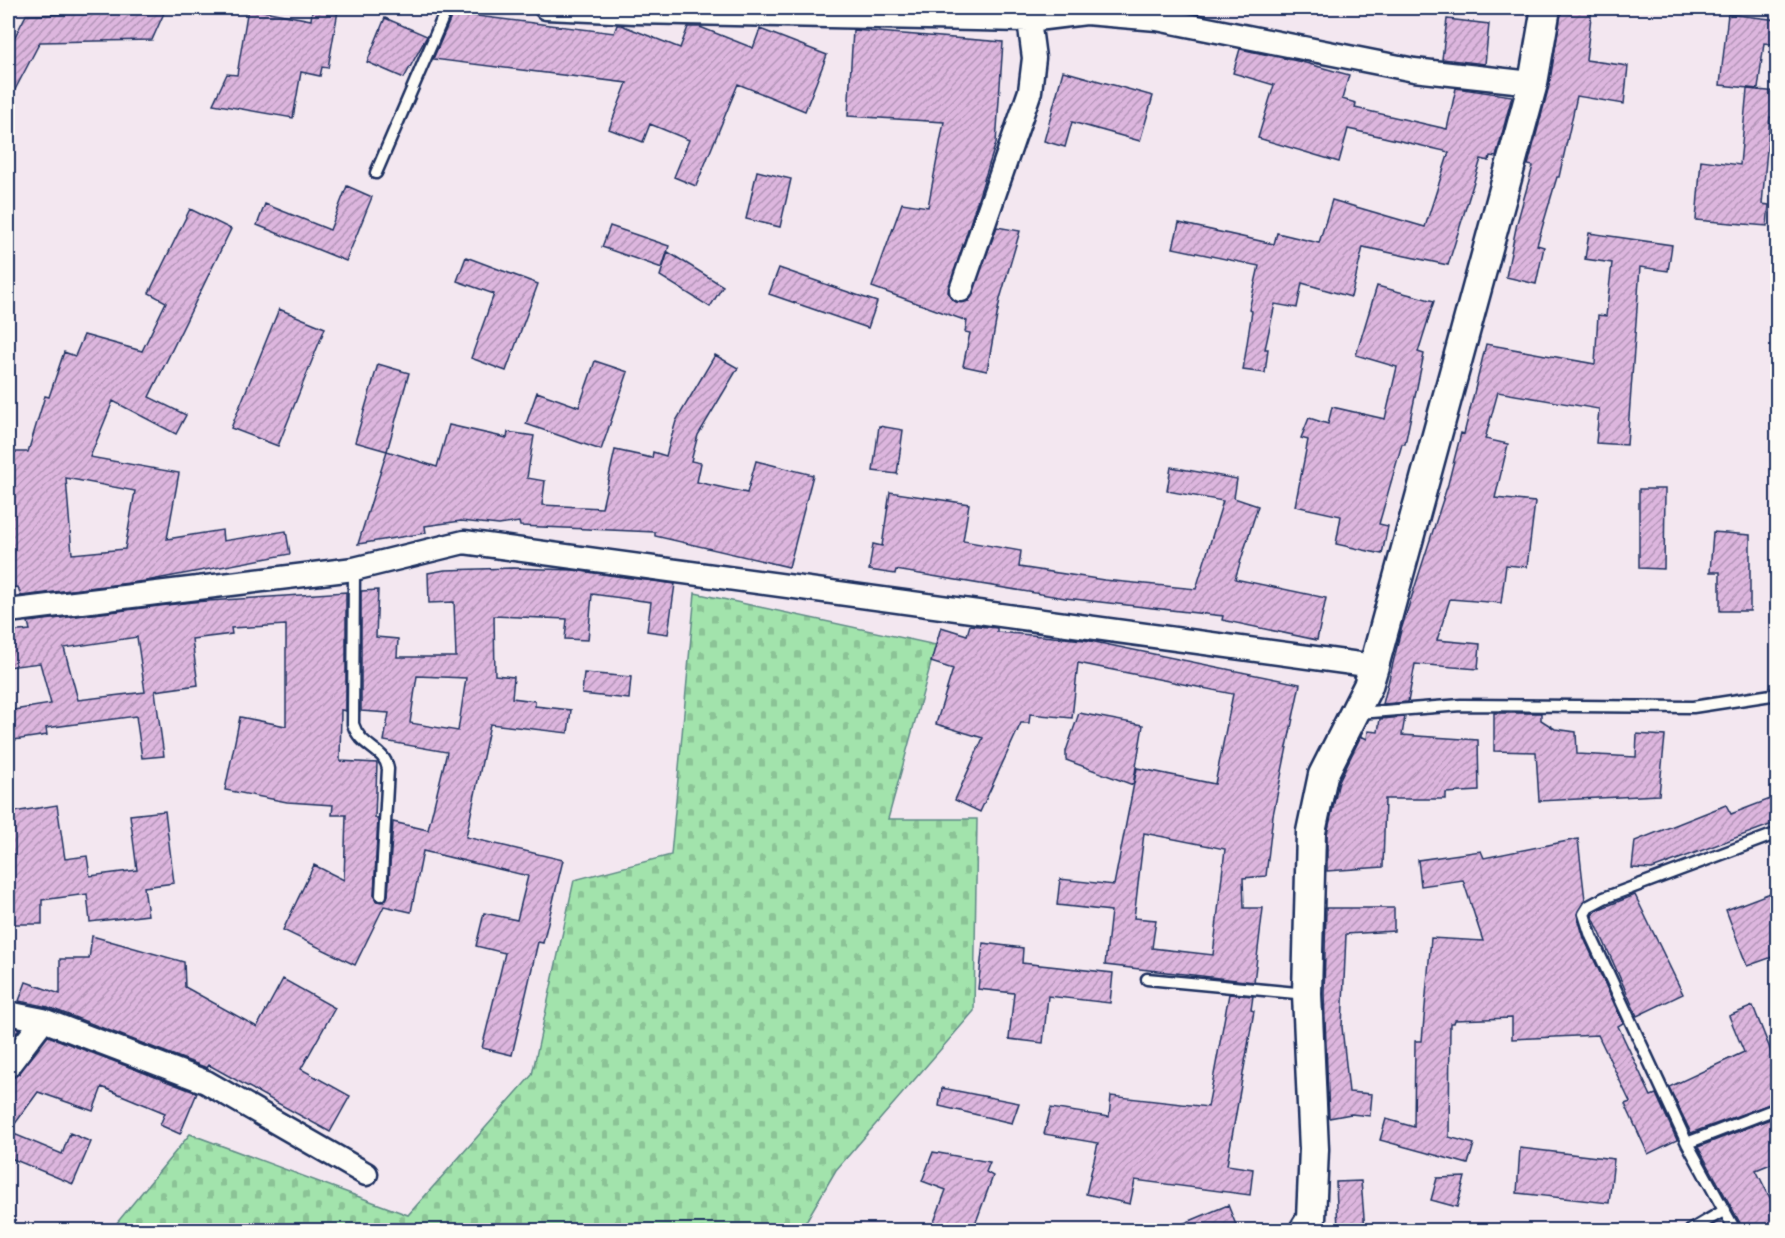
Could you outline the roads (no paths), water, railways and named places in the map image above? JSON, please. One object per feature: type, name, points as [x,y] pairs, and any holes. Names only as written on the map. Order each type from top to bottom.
[{"type":"street","points":[[546,8],[1029,20],[1086,13],[1157,19],[1414,70],[1533,83]]},
{"type":"street","points":[[1304,1230],[1311,1219],[1314,1149],[1307,994],[1311,832],[1323,775],[1368,686],[1374,666],[1533,83],[1546,8]]},
{"type":"street","points":[[961,290],[1030,91],[1034,58],[1029,20]]},
{"type":"street","points":[[8,611],[354,569],[464,542],[1374,666]]},
{"type":"street","points":[[8,1013],[43,1020],[206,1082],[366,1174]]},
{"type":"street","points":[[8,1066],[43,1020]]},
{"type":"lane","points":[[376,173],[447,8]]},
{"type":"lane","points":[[354,569],[353,724],[357,737],[385,759],[388,769],[381,895]]},
{"type":"lane","points":[[1353,714],[1461,705],[1693,707],[1778,694]]},
{"type":"lane","points":[[1735,1230],[1687,1143],[1591,936],[1584,914],[1589,906],[1604,898],[1778,833]]},
{"type":"lane","points":[[1148,980],[1307,994]]},
{"type":"lane","points":[[1687,1143],[1778,1108]]},
{"type":"lane","points":[[1691,1230],[1725,1210]]}]
